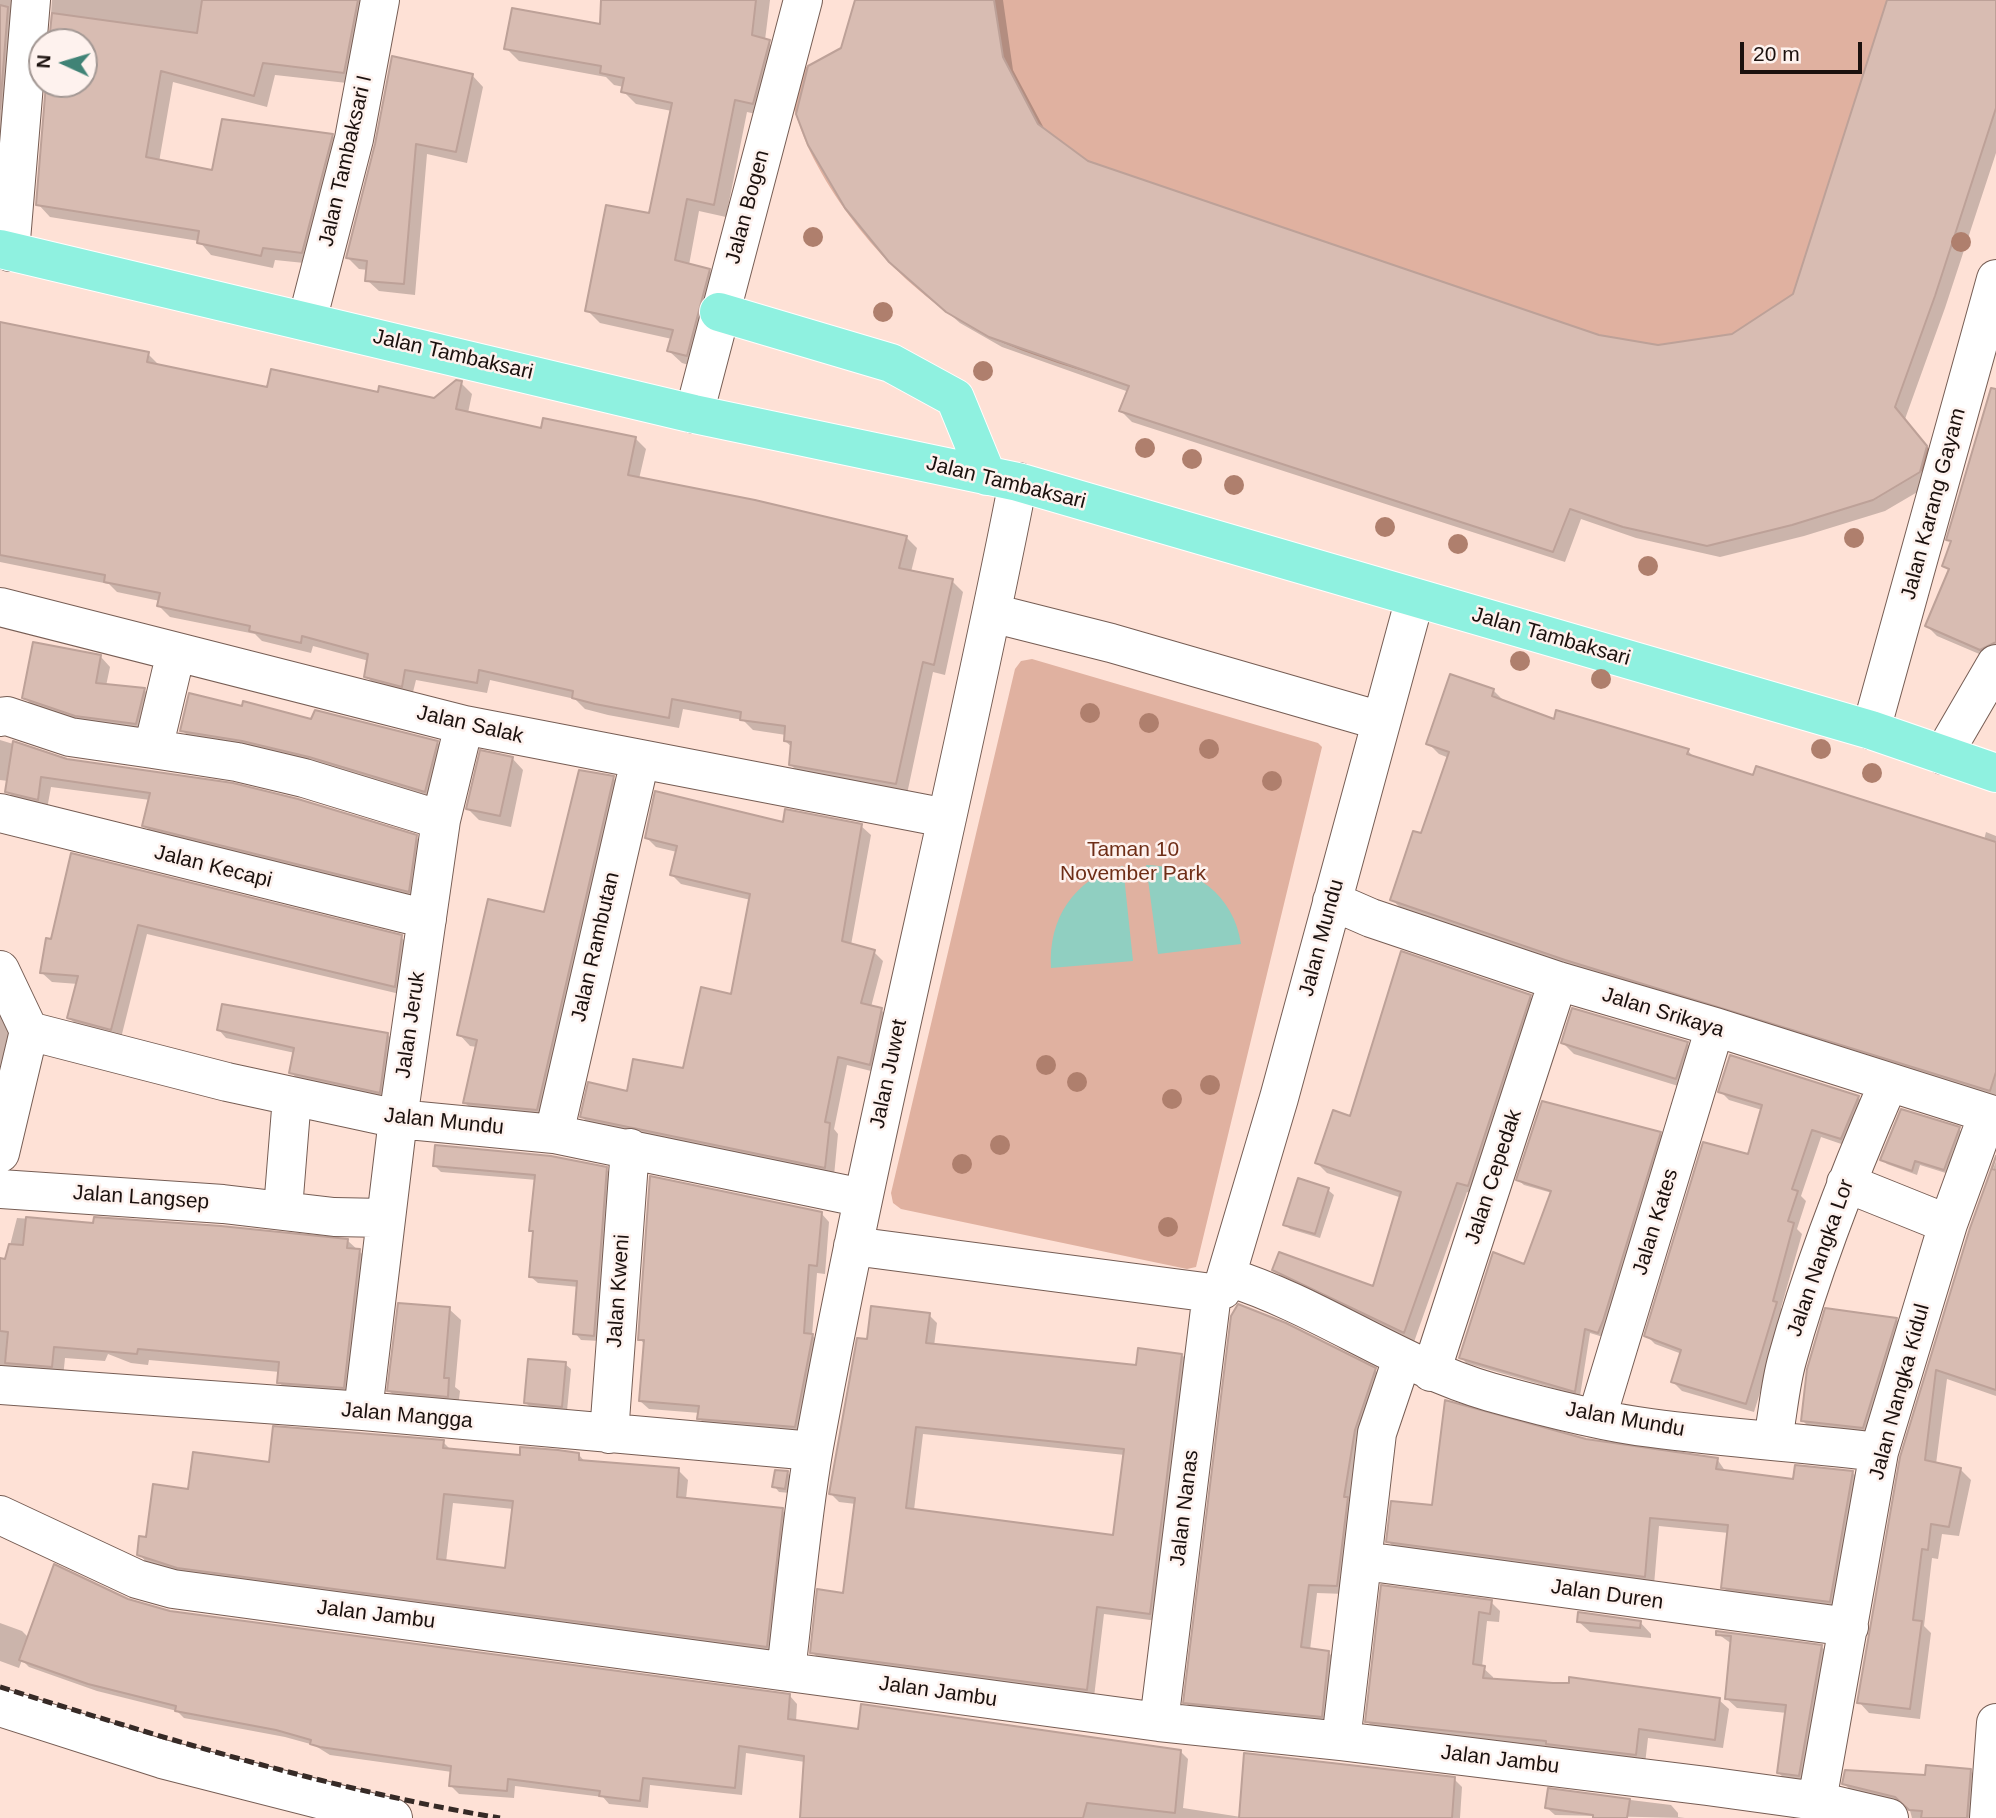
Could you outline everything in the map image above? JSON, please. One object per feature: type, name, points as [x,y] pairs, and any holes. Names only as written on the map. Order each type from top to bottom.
[{"type":"main road","name":"Jalan Tambaksari","points":[[5,251],[694,414],[1002,479],[1871,730],[1996,774]]},
{"type":"main road","points":[[719,312],[891,363],[954,398],[1002,479]]},
{"type":"street","points":[[5,251],[31,0]]},
{"type":"street","name":"Jalan Tambaksari I","points":[[307,321],[354,139],[380,0]]},
{"type":"street","name":"Jalan Bogen","points":[[694,414],[803,0]]},
{"type":"street","name":"Jalan Karang Gayam","points":[[1871,730],[1996,279]]},
{"type":"street","name":"Jalan Juwet","points":[[786,1671],[813,1451],[863,1198],[992,613],[1002,479]]},
{"type":"street","name":"Jalan Mundu","points":[[1220,1285],[1332,901],[1415,598]]},
{"type":"street","name":"Jalan Salak","points":[[0,607],[464,725],[946,818]]},
{"type":"street","points":[[992,613],[1111,643],[1381,721]]},
{"type":"street","points":[[152,749],[176,652]]},
{"type":"street","points":[[1943,755],[1996,664]]},
{"type":"street","points":[[0,717],[6,716],[70,737],[237,762],[291,775],[441,820]]},
{"type":"street","name":"Jalan Jeruk","points":[[363,1411],[397,1119],[441,820],[464,725]]},
{"type":"street","name":"Jalan Rambutan","points":[[554,1134],[640,760]]},
{"type":"street","name":"Jalan Kecapi","points":[[0,813],[427,919]]},
{"type":"street","name":"Jalan Srikaya","points":[[1332,901],[1371,918],[1558,982],[1715,1027],[1992,1115]]},
{"type":"street","points":[[0,970],[29,1031],[0,1153]]},
{"type":"street","name":"Jalan Cepedak","points":[[1341,1741],[1377,1433],[1416,1366],[1558,982]]},
{"type":"street","name":"Jalan Kates","points":[[1597,1417],[1715,1027]]},
{"type":"street","name":"Jalan Mundu","points":[[29,1031],[292,1097],[397,1119],[554,1134],[863,1198]]},
{"type":"street","name":"Jalan Nangka Lor","points":[[1773,1439],[1786,1363],[1846,1183],[1888,1084]]},
{"type":"street","points":[[283,1209],[292,1097]]},
{"type":"street","name":"Jalan Nangka Kidul","points":[[1817,1801],[1879,1452],[1948,1224],[1992,1115]]},
{"type":"street","name":"Jalan Kweni","points":[[609,1434],[630,1148]]},
{"type":"street","points":[[1846,1183],[1948,1224]]},
{"type":"street","name":"Jalan Langsep","points":[[0,1189],[283,1209],[334,1217],[384,1218]]},
{"type":"street","name":"Jalan Mundu","points":[[853,1246],[1220,1285],[1253,1285],[1343,1325],[1416,1366],[1490,1392],[1649,1428],[1879,1452]]},
{"type":"street","name":"Jalan Nanas","points":[[1158,1723],[1220,1285]]},
{"type":"street","name":"Jalan Mangga","points":[[0,1385],[363,1411],[813,1451]]},
{"type":"street","name":"Jalan Jambu","points":[[0,1515],[136,1579],[173,1589],[1158,1723],[1341,1741],[1817,1801],[1889,1818]]},
{"type":"street","name":"Jalan Duren","points":[[1364,1561],[1849,1627]]},
{"type":"street","points":[[0,1707],[163,1759],[393,1818]]},
{"type":"street","points":[[1989,1818],[1996,1723]]},
{"type":"green space","points":[[855,0],[1996,0],[1895,406],[1939,461],[1873,500],[1792,525],[1707,546],[1623,527],[1570,509],[1553,552],[1119,411],[1129,386],[988,336],[932,301],[882,255],[840,202],[822,174],[807,145],[784,79],[841,48]]},
{"type":"green space","name":"Taman 10 November Park","points":[[1032,659],[1318,743],[1322,747],[1196,1267],[1187,1269],[901,1209],[893,1203],[891,1193],[1015,669],[1021,661]]},
{"type":"water","points":[[1146,865],[1180,871],[1209,886],[1230,911],[1241,944],[1158,954]]},
{"type":"water","points":[[1123,866],[1133,961],[1051,968],[1054,933],[1067,903],[1091,880]]},
{"type":"building","points":[[202,0],[358,0],[344,73],[263,63],[254,96],[161,71],[146,157],[212,170],[222,119],[333,134],[302,253],[263,248],[261,256],[197,243],[199,231],[36,205],[45,98],[98,98],[98,28],[50,28],[52,13],[197,33]]},
{"type":"building","points":[[601,0],[756,0],[752,35],[770,40],[753,104],[735,100],[714,205],[687,199],[675,260],[710,269],[687,356],[667,351],[673,330],[585,311],[606,205],[649,213],[672,103],[621,92],[624,78],[600,73],[601,66],[504,49],[512,8],[600,24]]},
{"type":"building","points":[[855,0],[994,0],[1003,57],[1038,124],[1088,161],[1599,335],[1658,345],[1732,334],[1793,294],[1887,0],[1996,0],[1996,108],[1935,296],[1895,407],[1927,446],[1920,472],[1873,500],[1792,525],[1707,546],[1623,527],[1570,509],[1553,552],[1119,411],[1129,386],[989,337],[946,312],[889,262],[845,208],[808,145],[796,114],[808,66],[841,48]]},
{"type":"building","points":[[0,5],[8,7],[0,109]]},
{"type":"building","points":[[392,56],[473,74],[456,152],[416,144],[404,284],[365,281],[367,261],[346,258],[375,144]]},
{"type":"building","points":[[0,322],[149,352],[147,362],[267,387],[271,369],[378,392],[379,386],[434,398],[456,380],[462,381],[456,409],[541,428],[543,418],[636,437],[628,475],[755,500],[907,536],[899,568],[953,579],[934,665],[923,662],[896,784],[789,765],[791,742],[784,741],[785,726],[740,720],[741,712],[672,699],[669,718],[595,704],[572,698],[573,691],[479,670],[477,683],[405,670],[402,687],[364,677],[368,654],[302,636],[301,643],[249,631],[250,626],[157,606],[160,593],[104,582],[105,575],[0,555]]},
{"type":"building","points":[[1991,388],[1996,389],[1996,642],[1980,650],[1925,626],[1949,569],[1942,566],[1951,541],[1946,540]]},
{"type":"building","points":[[33,642],[101,655],[96,683],[145,688],[136,724],[75,716],[22,698]]},
{"type":"building","points":[[1450,674],[1494,689],[1492,696],[1554,719],[1556,710],[1689,749],[1687,754],[1753,775],[1756,766],[1996,842],[1996,1072],[1990,1091],[1565,960],[1390,900],[1413,831],[1421,833],[1449,752],[1426,744]]},
{"type":"building","points":[[189,693],[242,706],[243,701],[311,719],[315,710],[438,741],[425,792],[309,757],[242,741],[180,731]]},
{"type":"building","points":[[13,741],[67,759],[233,783],[298,799],[417,835],[409,892],[142,826],[150,793],[41,777],[38,800],[5,792]]},
{"type":"building","points":[[480,750],[513,757],[500,816],[466,809]]},
{"type":"building","points":[[579,770],[614,776],[537,1110],[463,1103],[477,1040],[457,1035],[488,899],[544,912]]},
{"type":"building","points":[[655,791],[783,822],[785,809],[862,824],[842,941],[875,950],[861,1003],[882,1008],[870,1065],[838,1057],[825,1122],[830,1123],[825,1168],[580,1117],[588,1082],[627,1091],[633,1059],[683,1068],[701,987],[731,994],[750,894],[670,875],[677,846],[645,838]]},
{"type":"building","points":[[71,853],[402,935],[395,987],[138,925],[111,1030],[67,1018],[78,976],[40,973],[46,938],[51,939]]},
{"type":"building","points":[[1401,951],[1531,995],[1468,1186],[1457,1183],[1404,1333],[1272,1270],[1279,1252],[1373,1286],[1401,1192],[1315,1163],[1333,1110],[1350,1116]]},
{"type":"building","points":[[222,1004],[388,1033],[380,1093],[289,1073],[294,1048],[217,1030]]},
{"type":"building","points":[[1572,1008],[1688,1042],[1676,1079],[1561,1043]]},
{"type":"building","points":[[1730,1055],[1859,1096],[1841,1139],[1812,1130],[1792,1189],[1798,1191],[1788,1221],[1794,1223],[1773,1301],[1777,1302],[1746,1404],[1671,1382],[1681,1350],[1644,1336],[1703,1142],[1748,1154],[1762,1105],[1718,1092]]},
{"type":"building","points":[[1542,1101],[1661,1132],[1603,1321],[1598,1333],[1585,1329],[1575,1392],[1459,1358],[1493,1252],[1524,1264],[1551,1191],[1516,1180]]},
{"type":"building","points":[[1901,1109],[1960,1127],[1944,1170],[1915,1161],[1912,1171],[1880,1160]]},
{"type":"building","points":[[435,1145],[551,1156],[607,1167],[594,1336],[573,1334],[577,1281],[529,1277],[533,1231],[529,1231],[535,1175],[433,1166]]},
{"type":"building","points":[[1996,1156],[1992,1169],[1996,1170],[1996,1390],[1936,1370],[1925,1460],[1961,1468],[1949,1527],[1931,1524],[1928,1550],[1922,1549],[1913,1620],[1922,1621],[1910,1709],[1857,1703],[1900,1457],[1970,1228]]},
{"type":"building","points":[[650,1176],[822,1212],[817,1266],[809,1265],[804,1333],[813,1334],[795,1427],[697,1419],[699,1406],[639,1401],[644,1340],[638,1340]]},
{"type":"building","points":[[1298,1178],[1329,1188],[1315,1234],[1283,1225]]},
{"type":"building","points":[[26,1217],[93,1223],[94,1217],[348,1239],[347,1248],[360,1249],[344,1388],[277,1383],[279,1362],[138,1349],[137,1354],[54,1347],[52,1367],[5,1363],[8,1332],[0,1331],[0,1258],[5,1259],[9,1244],[23,1245]]},
{"type":"building","points":[[398,1303],[450,1307],[444,1378],[449,1378],[448,1397],[387,1391]]},
{"type":"building","points":[[1238,1304],[1286,1323],[1376,1368],[1355,1430],[1344,1497],[1348,1497],[1337,1586],[1309,1585],[1301,1647],[1329,1651],[1322,1717],[1183,1703],[1231,1316]]},
{"type":"building","points":[[871,1306],[930,1313],[926,1343],[1136,1365],[1138,1348],[1182,1354],[1150,1614],[1097,1607],[1087,1690],[810,1653],[817,1589],[843,1593],[855,1498],[829,1494],[857,1338],[867,1339]],"holes":[[[916,1427],[1124,1449],[1113,1535],[906,1508]]]},
{"type":"building","points":[[1825,1308],[1897,1318],[1863,1428],[1801,1421],[1807,1369]]},
{"type":"building","points":[[528,1359],[566,1362],[562,1407],[524,1403]]},
{"type":"building","points":[[1445,1400],[1586,1439],[1718,1458],[1716,1469],[1793,1479],[1795,1465],[1853,1471],[1830,1602],[1721,1588],[1728,1525],[1650,1518],[1645,1577],[1386,1542],[1391,1501],[1432,1505]]},
{"type":"building","points":[[273,1426],[444,1440],[443,1448],[520,1455],[520,1447],[558,1450],[579,1453],[579,1460],[679,1468],[677,1497],[783,1508],[767,1647],[177,1568],[137,1555],[139,1536],[146,1537],[153,1484],[188,1489],[193,1452],[269,1462]],"holes":[[[444,1494],[513,1501],[505,1568],[437,1559]]]},
{"type":"building","points":[[775,1470],[788,1471],[785,1489],[772,1487]]},
{"type":"building","points":[[54,1564],[128,1599],[170,1611],[790,1694],[788,1719],[858,1729],[861,1704],[1181,1750],[1175,1813],[1087,1803],[1083,1818],[800,1818],[804,1756],[739,1746],[735,1788],[643,1778],[640,1801],[599,1796],[600,1791],[508,1779],[507,1791],[449,1786],[451,1766],[320,1747],[310,1744],[311,1740],[276,1730],[175,1711],[176,1706],[88,1684],[19,1660]]},
{"type":"building","points":[[1381,1585],[1492,1600],[1490,1614],[1479,1612],[1473,1664],[1485,1666],[1483,1678],[1569,1683],[1569,1677],[1720,1698],[1715,1740],[1639,1729],[1636,1755],[1546,1744],[1546,1741],[1365,1722]]},
{"type":"building","points":[[1578,1612],[1641,1621],[1640,1628],[1577,1622]]},
{"type":"building","points":[[1716,1631],[1822,1645],[1799,1776],[1777,1773],[1786,1705],[1725,1699],[1731,1636],[1716,1635]]},
{"type":"building","points":[[1244,1753],[1455,1777],[1452,1818],[1239,1818]]},
{"type":"building","points":[[1926,1765],[1971,1769],[1967,1818],[1921,1818],[1922,1811],[1909,1810],[1895,1797],[1842,1784],[1845,1770],[1925,1775]]},
{"type":"building","points":[[1548,1788],[1630,1799],[1627,1818],[1593,1818],[1593,1815],[1545,1808]]},
{"type":"railway","points":[[0,1687],[311,1778],[500,1818]]}]
